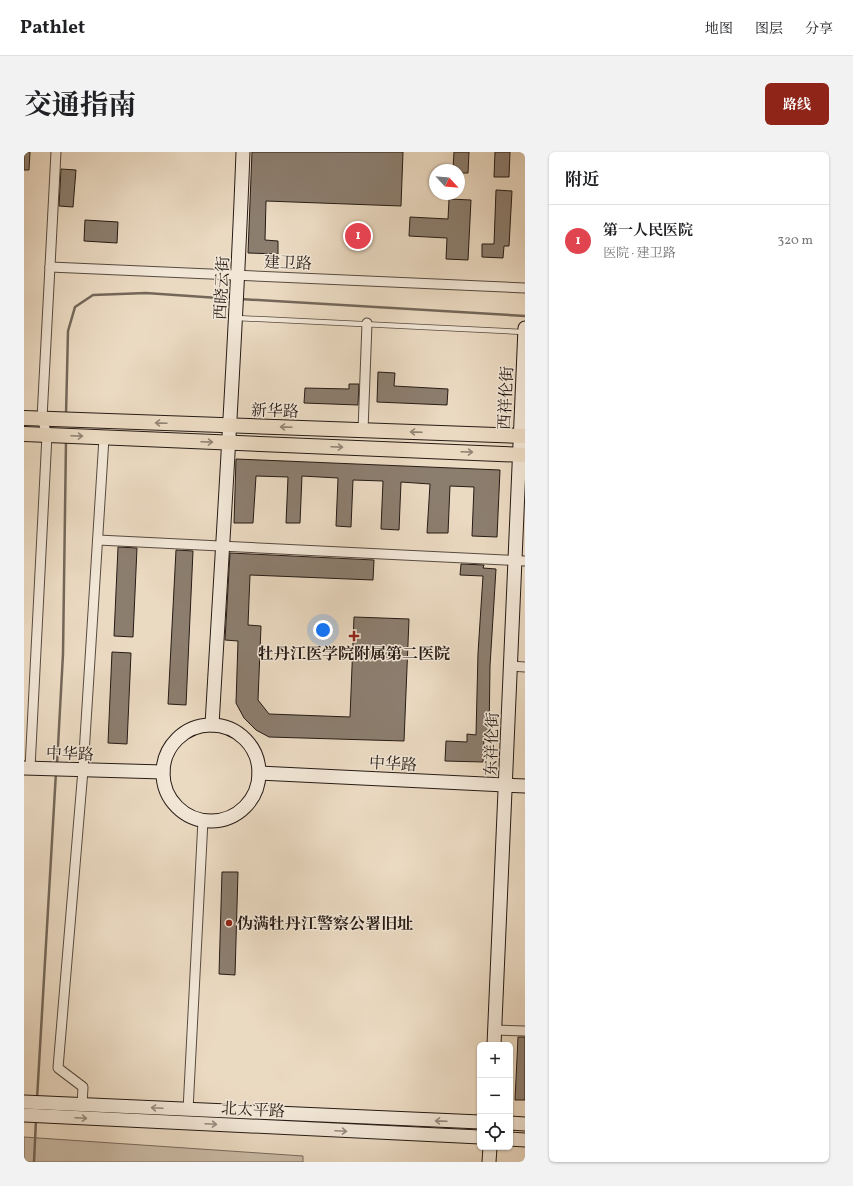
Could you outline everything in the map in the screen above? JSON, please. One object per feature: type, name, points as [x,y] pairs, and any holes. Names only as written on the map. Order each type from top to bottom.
[{"type":"main road","name":"新华路","points":[[24,418],[362,430],[522,445]]},
{"type":"main road","points":[[24,434],[228,443],[522,445]]},
{"type":"street","points":[[27,768],[47,435],[42,418],[56,152]]},
{"type":"street","name":"西晓云街","points":[[212,725],[228,425],[237,318],[243,152]]},
{"type":"street","name":"建卫路","points":[[50,267],[525,288]]},
{"type":"street","points":[[362,430],[367,323]]},
{"type":"street","name":"西祥伦街","points":[[522,445],[525,328]]},
{"type":"street","points":[[82,1105],[83,1087],[58,1068],[83,770],[104,438]]},
{"type":"street","name":"东祥伦街","points":[[494,1042],[511,666],[520,561],[522,445]]},
{"type":"street","points":[[98,540],[520,561]]},
{"type":"street","points":[[511,666],[525,667]]},
{"type":"street","points":[[212,725],[226,727],[240,734],[250,745],[257,758],[259,773],[256,789],[248,802],[237,813],[222,819],[203,820],[192,817],[180,809],[171,799],[165,786],[163,772],[166,757],[173,744],[183,734],[197,727],[212,725]]},
{"type":"street","name":"中华路","points":[[27,768],[163,772]]},
{"type":"street","name":"中华路","points":[[259,773],[525,786]]},
{"type":"street","points":[[188,1110],[203,820]]},
{"type":"street","points":[[495,1030],[525,1031]]},
{"type":"street","name":"北太平路","points":[[33,1109],[82,1105],[477,1122]]},
{"type":"street","name":"北太平路","points":[[33,1109],[477,1137]]},
{"type":"street","points":[[513,1124],[525,1124]]},
{"type":"street","points":[[513,1139],[525,1140]]},
{"type":"street","points":[[490,1150],[490,1162]]},
{"type":"lane","points":[[237,318],[367,323],[525,332]]},
{"type":"shaded area","points":[[24,1137],[303,1156],[303,1162],[24,1162]]},
{"type":"building","points":[[24,152],[30,152],[29,170],[24,170]]},
{"type":"building","points":[[252,152],[403,152],[401,206],[266,201],[265,240],[278,241],[278,254],[248,253]]},
{"type":"building","points":[[454,152],[469,152],[468,173],[465,173],[465,164],[453,164]]},
{"type":"building","points":[[495,152],[510,152],[509,177],[494,177]]},
{"type":"building","points":[[61,169],[76,170],[73,207],[59,206]]},
{"type":"building","points":[[496,190],[512,191],[509,246],[504,246],[503,258],[482,257],[482,244],[494,244]]},
{"type":"building","points":[[449,200],[471,200],[468,260],[446,259],[447,238],[409,236],[410,217],[448,219]]},
{"type":"building","points":[[85,220],[118,222],[117,243],[84,241]]},
{"type":"building","points":[[378,372],[395,373],[394,386],[448,389],[447,405],[377,402]]},
{"type":"building","points":[[349,384],[359,384],[358,405],[304,403],[305,388],[349,389]]},
{"type":"building","points":[[236,459],[500,470],[497,537],[472,536],[474,487],[450,486],[448,533],[427,533],[430,484],[401,482],[399,530],[381,529],[383,481],[353,480],[351,527],[336,526],[338,478],[302,476],[300,523],[286,523],[288,477],[256,476],[253,523],[234,523]]},
{"type":"building","points":[[118,547],[137,548],[133,637],[114,636]]},
{"type":"building","points":[[176,550],[193,551],[186,705],[168,704]]},
{"type":"building","points":[[230,553],[374,560],[373,580],[250,575],[248,625],[261,626],[258,700],[269,714],[350,717],[354,617],[409,619],[404,741],[269,737],[256,730],[244,718],[236,703],[238,641],[225,640]]},
{"type":"building","points":[[461,564],[484,565],[483,568],[496,569],[490,666],[489,736],[484,736],[483,762],[445,761],[446,741],[467,742],[467,734],[476,735],[478,653],[483,576],[460,575]]},
{"type":"building","points":[[112,652],[131,653],[127,744],[108,743]]},
{"type":"building","name":"伪满牡丹江警察公署旧址","points":[[222,872],[238,872],[235,975],[219,974]]},
{"type":"building","points":[[518,1037],[525,1037],[525,1100],[515,1100]]},
{"type":"waterway","points":[[66,415],[68,331],[75,307],[93,295],[146,293],[233,299]]},
{"type":"waterway","points":[[240,299],[525,316]]},
{"type":"waterway","points":[[57,765],[63,654],[66,440]]},
{"type":"waterway","points":[[37,1099],[56,772]]},
{"type":"waterway","points":[[34,1162],[36,1120]]},
{"type":"place","name":"第一人民医院","points":[[358,236]]},
{"type":"place","name":"牡丹江医学院附属第二医院","points":[[354,636]]},
{"type":"place","name":"伪满牡丹江警察公署旧址","points":[[229,923]]}]
